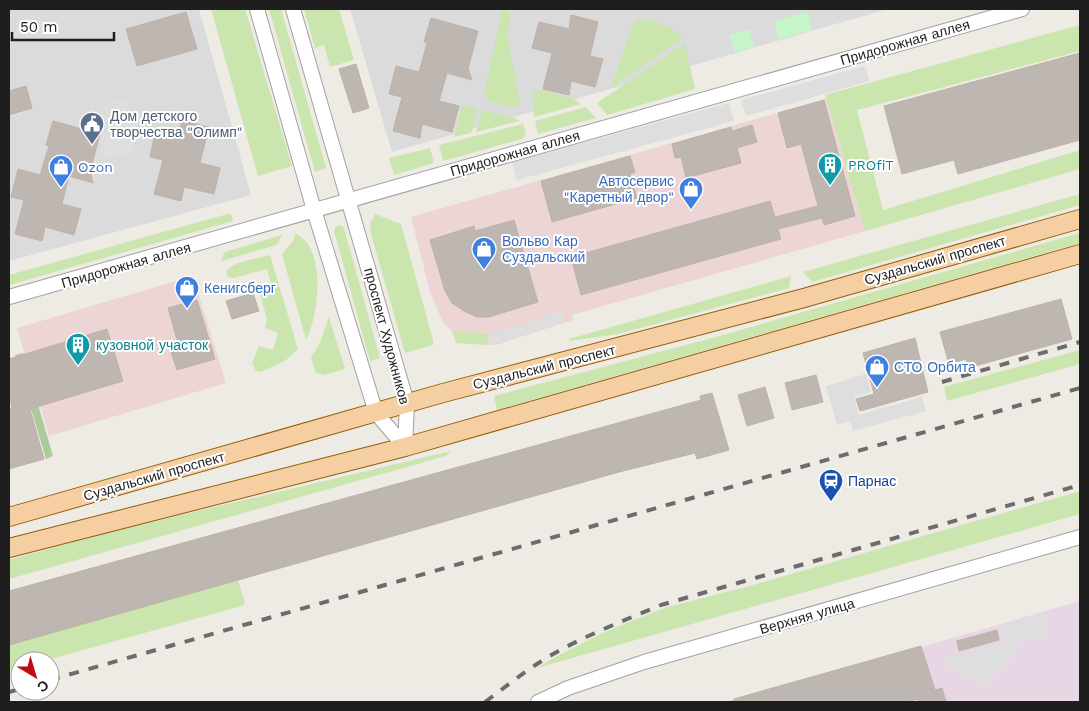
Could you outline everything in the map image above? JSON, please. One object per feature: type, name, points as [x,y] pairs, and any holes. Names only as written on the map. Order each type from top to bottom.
[{"type":"main road","name":"Суздальский проспект","points":[[9,517],[407,403],[795,300],[1080,219]]},
{"type":"main road","points":[[9,548],[405,447],[1080,254]]},
{"type":"street","name":"проспект Художников","points":[[257,9],[314,210],[376,413],[405,447]]},
{"type":"street","name":"проспект Художников","points":[[293,9],[407,403],[405,447]]},
{"type":"street","name":"Придорожная аллея","points":[[9,297],[1022,9]]},
{"type":"street","name":"Верхняя улица","points":[[538,702],[568,688],[644,662],[1080,538]]},
{"type":"shaded area","points":[[9,9],[199,9],[251,195],[9,261]]},
{"type":"shaded area","points":[[350,9],[888,9],[392,152]]},
{"type":"shaded area","points":[[865,66],[869,81],[746,116],[741,100]]},
{"type":"shaded area","points":[[130,98],[129,112],[141,111],[133,154],[97,160],[103,132],[103,108],[110,102]]},
{"type":"shaded area","name":"Автосервис \"Каретный двор\"","points":[[826,99],[865,231],[572,315],[573,320],[496,345],[487,345],[487,334],[452,331],[443,323],[430,292],[411,217]]},
{"type":"shaded area","points":[[729,103],[734,121],[517,180],[512,162]]},
{"type":"shaded area","points":[[193,276],[226,383],[49,436],[17,328]]},
{"type":"shaded area","points":[[562,311],[564,321],[496,344],[488,344],[489,335]]},
{"type":"shaded area","points":[[866,374],[871,392],[854,397],[859,415],[922,397],[926,411],[853,431],[850,421],[837,425],[826,386]]},
{"type":"shaded area","points":[[1080,601],[1080,702],[724,702],[787,683],[793,684]]},
{"type":"shaded area","points":[[1044,615],[1048,634],[1017,645],[1018,651],[983,687],[945,665],[944,657],[1004,642],[1001,627]]},
{"type":"green space","points":[[211,9],[245,9],[292,166],[258,176]]},
{"type":"green space","points":[[269,9],[281,9],[326,168],[315,172]]},
{"type":"green space","points":[[304,9],[339,9],[354,60],[330,67],[324,45],[315,48]]},
{"type":"green space","points":[[502,9],[508,9],[510,15],[508,40],[520,103],[515,108],[493,103],[484,95]]},
{"type":"green space","points":[[807,12],[812,30],[779,39],[774,21]]},
{"type":"green space","points":[[639,19],[664,25],[676,31],[683,38],[611,88],[632,25]]},
{"type":"green space","points":[[1080,25],[1080,51],[857,110],[883,210],[1080,150],[1080,169],[865,231],[825,95]]},
{"type":"green space","points":[[749,29],[754,47],[735,52],[730,35]]},
{"type":"green space","points":[[685,43],[695,89],[607,115],[597,103]]},
{"type":"green space","points":[[540,90],[572,98],[581,104],[534,117],[532,95]]},
{"type":"green space","points":[[462,105],[478,109],[471,133],[454,137]]},
{"type":"green space","points":[[586,107],[596,118],[538,134],[535,121]]},
{"type":"green space","points":[[483,110],[515,118],[520,121],[476,132]]},
{"type":"green space","points":[[523,124],[526,134],[522,139],[443,161],[439,145]]},
{"type":"green space","points":[[430,148],[434,163],[394,175],[389,158]]},
{"type":"green space","points":[[1080,194],[1080,205],[812,282],[803,272]]},
{"type":"green space","points":[[231,213],[233,221],[9,285],[9,275]]},
{"type":"green space","points":[[375,214],[401,224],[433,345],[405,353],[371,234],[370,224]]},
{"type":"green space","points":[[340,225],[344,228],[380,358],[370,361],[334,231],[335,227]]},
{"type":"green space","points":[[295,233],[308,244],[316,267],[316,306],[314,319],[306,340],[282,254],[293,241]]},
{"type":"green space","points":[[1080,233],[1080,243],[497,410],[494,396],[723,335]]},
{"type":"green space","points":[[282,235],[277,245],[221,261],[224,253],[228,251]]},
{"type":"green space","points":[[270,255],[298,349],[286,360],[261,372],[256,371],[252,363],[259,346],[273,350],[278,333],[265,328],[267,319],[258,287],[271,284],[267,269],[233,278],[228,277],[226,272],[240,262]]},
{"type":"green space","points":[[791,276],[789,288],[618,334],[570,341],[569,339]]},
{"type":"green space","points":[[329,317],[345,369],[324,375],[316,373],[311,358],[320,342]]},
{"type":"green space","points":[[452,331],[488,334],[487,345],[456,343]]},
{"type":"green space","points":[[1080,350],[1080,364],[947,401],[944,387]]},
{"type":"green space","points":[[23,353],[53,456],[46,459],[15,355]]},
{"type":"green space","points":[[451,451],[446,456],[9,579],[9,560],[101,534]]},
{"type":"green space","points":[[1080,491],[1080,514],[537,668],[607,631],[664,608],[753,585]]},
{"type":"green space","points":[[238,580],[245,603],[242,606],[60,656],[60,651],[10,651],[9,671],[9,645]]},
{"type":"building","points":[[186,12],[197,49],[137,66],[126,29]]},
{"type":"building","points":[[571,15],[598,22],[590,56],[603,59],[595,87],[571,81],[569,95],[543,89],[552,53],[532,48],[539,22],[569,29]]},
{"type":"building","points":[[431,18],[478,31],[468,69],[472,80],[447,73],[439,101],[459,106],[452,132],[422,124],[420,138],[393,131],[402,97],[389,94],[396,66],[419,72],[427,43],[424,42]]},
{"type":"building","points":[[1080,53],[1080,140],[958,174],[954,160],[902,174],[884,106]]},
{"type":"building","points":[[356,64],[369,108],[353,113],[339,69]]},
{"type":"building","points":[[26,86],[32,108],[9,115],[9,91]]},
{"type":"building","points":[[824,100],[855,216],[824,225],[822,218],[778,229],[781,239],[581,295],[571,257],[770,201],[775,217],[818,206],[801,144],[787,148],[778,113]]},
{"type":"building","points":[[53,121],[100,134],[90,172],[93,183],[69,176],[62,204],[81,209],[74,235],[45,227],[42,241],[15,234],[24,200],[11,197],[18,169],[40,175],[49,146],[46,145]]},
{"type":"building","points":[[182,121],[209,127],[200,163],[220,168],[214,194],[184,187],[181,201],[154,194],[163,160],[150,157],[156,129],[178,135]]},
{"type":"building","points":[[752,125],[757,142],[737,148],[741,163],[686,178],[681,157],[675,158],[672,144],[731,127],[732,131]]},
{"type":"building","points":[[630,156],[635,172],[630,174],[637,198],[552,222],[541,181]]},
{"type":"building","points":[[514,220],[538,302],[489,317],[477,317],[464,311],[452,303],[445,291],[430,240],[474,226],[475,231]]},
{"type":"building","points":[[253,293],[259,311],[232,319],[226,301]]},
{"type":"building","points":[[1061,299],[1072,339],[968,368],[966,359],[949,364],[940,332]]},
{"type":"building","points":[[197,300],[215,359],[177,370],[171,352],[180,350],[168,308]]},
{"type":"building","points":[[107,329],[123,381],[30,409],[44,459],[9,469],[9,408],[12,408],[9,394],[9,359]]},
{"type":"building","points":[[915,338],[928,392],[860,411],[856,399],[874,394],[863,353]]},
{"type":"building","points":[[816,375],[823,402],[792,410],[785,383]]},
{"type":"building","points":[[765,387],[774,418],[747,426],[738,395]]},
{"type":"building","points":[[712,393],[729,450],[697,459],[695,453],[619,472],[9,645],[9,591],[701,400],[700,396]]},
{"type":"building","points":[[997,630],[999,640],[959,651],[957,641]]},
{"type":"building","points":[[921,646],[935,690],[942,688],[946,702],[919,702],[918,699],[907,702],[734,702],[734,699]]},
{"type":"railway","points":[[942,382],[1080,342]]},
{"type":"railway","points":[[60,677],[1080,388]]},
{"type":"railway","points":[[485,702],[528,670],[555,653],[594,633],[661,605],[1080,485]]},
{"type":"place","name":"Дом детского творчества \"Олимп\"","points":[[92,145]]},
{"type":"place","name":"PROfiT","points":[[830,186]]},
{"type":"place","name":"Ozon","points":[[61,188]]},
{"type":"place","name":"Автосервис \"Каретный двор\"","points":[[691,210]]},
{"type":"place","name":"Вольво Кар Суздальский","points":[[484,270]]},
{"type":"place","name":"Кенигсберг","points":[[187,309]]},
{"type":"place","name":"кузовной участок","points":[[78,366]]},
{"type":"place","name":"СТО Орбита","points":[[877,388]]},
{"type":"place","name":"Парнас","points":[[831,502]]}]
